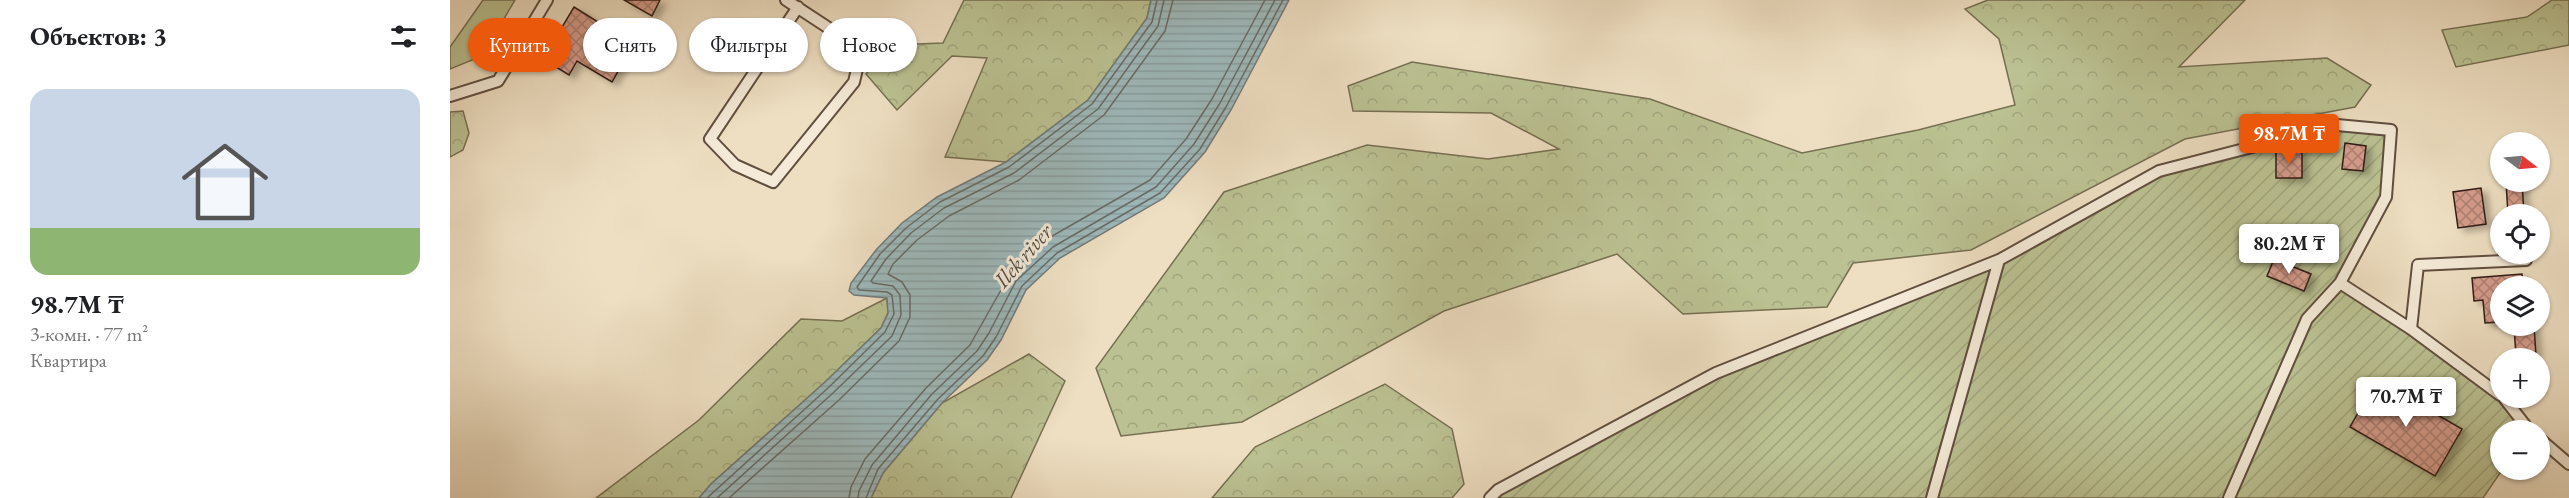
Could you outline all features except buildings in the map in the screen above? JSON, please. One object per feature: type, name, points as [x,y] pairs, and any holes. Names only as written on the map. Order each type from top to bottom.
[{"type":"lane","points":[[450,96],[498,81],[547,0]]},
{"type":"lane","points":[[786,0],[798,7],[847,40],[859,60],[854,82],[772,182],[735,165],[710,139],[798,7]]},
{"type":"lane","points":[[1490,498],[1498,490],[1716,373],[1999,260],[2159,171],[2337,125],[2391,130],[2386,196],[2340,283],[2307,319],[2229,498]]},
{"type":"lane","points":[[1932,498],[1999,260]]},
{"type":"lane","points":[[2411,329],[2418,265],[2490,262]]},
{"type":"lane","points":[[2340,283],[2411,329],[2490,387]]},
{"type":"lane","points":[[2512,408],[2521,420]]},
{"type":"lane","points":[[2550,448],[2569,464]]},
{"type":"green space","points":[[483,0],[515,0],[504,18],[470,18]]},
{"type":"green space","points":[[964,0],[1151,0],[1147,18],[1088,100],[1006,162],[945,157],[987,58],[952,56],[897,110],[866,74],[868,72],[917,72],[917,44],[943,43]]},
{"type":"green space","points":[[1988,0],[2245,0],[2179,67],[2327,58],[2371,85],[2355,107],[2185,139],[1971,250],[1853,263],[1827,307],[1683,314],[1617,254],[1444,311],[1242,422],[1121,436],[1096,368],[1224,192],[1367,145],[1488,159],[1559,149],[1491,113],[1353,111],[1348,86],[1412,62],[1650,99],[1802,153],[1918,130],[2015,105],[1999,39],[1965,9]]},
{"type":"green space","points":[[2552,0],[2569,0],[2569,45],[2456,67],[2442,30],[2527,17]]},
{"type":"green space","points":[[468,21],[468,62],[450,69],[450,47]]},
{"type":"green space","points":[[463,111],[469,133],[463,150],[450,157],[450,112]]},
{"type":"green space","points":[[2337,125],[2391,130],[2386,197],[2340,283],[2490,388],[2490,408],[2510,408],[2520,420],[2490,420],[2490,480],[2495,480],[2483,498],[1490,498],[1716,373],[1999,260],[2159,171]]},
{"type":"green space","points":[[887,298],[888,313],[881,328],[824,383],[711,484],[699,498],[596,498],[699,420],[801,319],[842,321]]},
{"type":"green space","points":[[1029,354],[1065,381],[1011,498],[871,498],[883,473],[942,403]]},
{"type":"green space","points":[[1385,384],[1452,429],[1464,484],[1452,498],[1212,498],[1255,447]]},
{"type":"water","name":"Ilek river","points":[[1151,0],[1289,0],[1231,110],[1205,152],[1164,198],[1060,258],[1026,290],[1001,340],[987,360],[942,403],[883,473],[871,498],[699,498],[711,484],[824,383],[881,328],[888,313],[887,298],[854,295],[849,291],[851,283],[876,250],[902,223],[937,197],[1006,162],[1088,100],[1147,18]]}]
